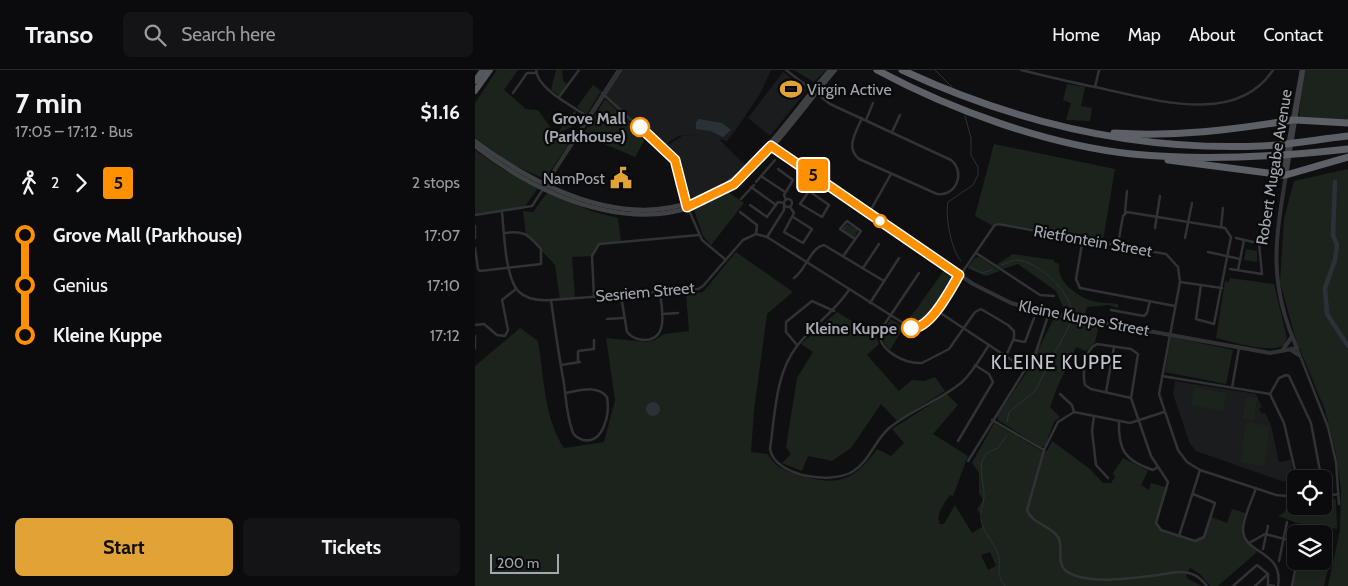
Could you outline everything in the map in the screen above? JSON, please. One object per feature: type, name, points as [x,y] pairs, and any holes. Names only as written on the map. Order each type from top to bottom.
[{"type":"highway","points":[[475,81],[483,70]]},
{"type":"highway","points":[[475,91],[491,70]]},
{"type":"highway","points":[[877,70],[921,92],[1013,127],[1055,138],[1131,153],[1285,175],[1348,157]]},
{"type":"highway","points":[[902,70],[985,105],[1028,119],[1081,131],[1157,143],[1202,146],[1264,146],[1348,136]]},
{"type":"highway","points":[[1081,131],[1175,135],[1250,128],[1294,120],[1348,123]]},
{"type":"highway","points":[[1131,153],[1219,158],[1283,156],[1348,149]]},
{"type":"main road","points":[[475,146],[507,169],[545,187],[587,202],[617,209],[653,210],[687,205],[733,179],[769,145],[830,70]]},
{"type":"main road","points":[[814,91],[835,70]]},
{"type":"main road","name":"Robert Mugabe Avenue","points":[[1285,175],[1303,70]]},
{"type":"main road","points":[[475,141],[509,166],[545,187]]},
{"type":"street","points":[[559,97],[579,70]]},
{"type":"street","points":[[475,215],[532,206],[619,70]]},
{"type":"street","points":[[786,70],[829,104],[862,118],[951,160],[957,165],[959,174],[957,182],[951,190],[940,195],[859,159],[853,154],[851,143],[862,118]]},
{"type":"street","points":[[1021,70],[1164,102],[1198,105],[1222,102],[1248,94],[1262,84],[1273,70]]},
{"type":"street","points":[[1095,87],[1099,70]]},
{"type":"street","points":[[513,93],[527,74],[536,71],[541,84],[589,117]]},
{"type":"street","points":[[603,94],[675,160],[687,205],[699,235],[726,260]]},
{"type":"street","points":[[866,120],[873,103]]},
{"type":"street","points":[[892,132],[900,115]]},
{"type":"street","name":"Kleine Kuppe Street","points":[[769,145],[959,275],[1000,299],[1049,314],[1239,348],[1270,353],[1294,349]]},
{"type":"street","points":[[741,199],[775,160]]},
{"type":"street","points":[[778,169],[793,180],[785,192],[784,210]]},
{"type":"street","points":[[869,213],[891,174]]},
{"type":"street","name":"Robert Mugabe Avenue","points":[[1285,175],[1275,233],[1274,266],[1278,296],[1294,349]]},
{"type":"street","name":"Robert Mugabe Avenue","points":[[1285,175],[1277,230],[1275,266],[1283,312],[1294,349]]},
{"type":"street","points":[[761,176],[785,192]]},
{"type":"street","points":[[754,185],[775,204]]},
{"type":"street","points":[[1118,244],[1125,212],[1127,191]]},
{"type":"street","points":[[767,236],[784,210],[790,206],[800,204],[809,192],[829,206],[821,218],[800,204]]},
{"type":"street","points":[[1155,228],[1160,196]]},
{"type":"street","points":[[785,203],[790,200],[790,206]]},
{"type":"street","points":[[750,205],[765,217],[779,201],[790,206],[794,211],[793,217],[784,232],[803,244],[812,229],[793,217]]},
{"type":"street","points":[[1185,238],[1192,203]]},
{"type":"street","points":[[1221,227],[1223,208]]},
{"type":"street","points":[[475,325],[484,324],[497,335],[505,336],[508,330],[502,300],[517,289],[509,268],[502,212]]},
{"type":"street","points":[[740,212],[757,225],[756,234],[767,236],[907,327],[916,329],[924,326],[959,275]]},
{"type":"street","points":[[1125,212],[1221,227],[1227,230],[1231,235],[1228,257],[1216,321],[1211,324],[1199,321],[1195,316],[1201,285]]},
{"type":"street","points":[[844,255],[855,240],[861,229],[847,221],[841,229],[855,240]]},
{"type":"street","name":"Rietfontein Street","points":[[959,275],[994,226],[998,224],[1166,254],[1178,267],[1180,282]]},
{"type":"street","points":[[475,226],[475,238]]},
{"type":"street","points":[[475,248],[479,270],[541,264],[541,252],[523,232],[505,233]]},
{"type":"street","name":"Sesriem Street","points":[[517,289],[531,299],[551,300],[660,293],[701,288],[743,240],[756,234]]},
{"type":"street","points":[[595,297],[591,256],[599,244],[699,235]]},
{"type":"street","points":[[1083,238],[1076,279],[1080,288],[1175,306]]},
{"type":"street","points":[[1236,238],[1266,245]]},
{"type":"street","points":[[1238,270],[1243,240]]},
{"type":"street","points":[[1230,269],[1262,274],[1259,243]]},
{"type":"street","points":[[863,268],[879,244]]},
{"type":"street","points":[[794,278],[822,245],[829,246],[883,281]]},
{"type":"street","points":[[1208,252],[1240,259]]},
{"type":"street","points":[[976,253],[1040,295],[1054,296]]},
{"type":"street","points":[[870,303],[899,258]]},
{"type":"street","points":[[919,273],[880,331],[883,344],[897,357],[917,364],[922,363],[946,352],[976,311],[981,309],[1011,326],[1014,331],[1014,340],[1006,356]]},
{"type":"street","points":[[1222,288],[1180,282],[1159,394],[1178,450],[1187,462],[1200,470],[1287,496]]},
{"type":"street","points":[[849,290],[834,311],[797,345],[779,385],[771,455],[779,466],[821,478],[839,478],[859,467],[891,427],[959,384],[989,345]]},
{"type":"street","points":[[621,296],[625,329],[630,336],[647,340],[655,337],[660,332],[662,314],[660,293]]},
{"type":"street","points":[[551,300],[565,393],[575,436],[583,440],[596,438],[604,427],[607,397],[597,389],[565,393]]},
{"type":"street","points":[[797,345],[786,332],[786,322],[812,301],[834,311]]},
{"type":"street","points":[[1111,310],[1144,316],[1147,313],[1150,301]]},
{"type":"street","points":[[936,310],[1025,369]]},
{"type":"street","points":[[662,314],[678,313]]},
{"type":"street","points":[[968,461],[1040,343],[1049,314]]},
{"type":"street","points":[[607,319],[623,318]]},
{"type":"street","points":[[1014,340],[1025,342],[1034,318]]},
{"type":"street","points":[[475,336],[475,348]]},
{"type":"street","points":[[1280,352],[1288,345],[1291,338]]},
{"type":"street","points":[[561,364],[579,362],[578,351],[594,350],[594,340]]},
{"type":"street","points":[[1131,398],[1091,389],[1085,384],[1084,377],[1088,350],[1097,344],[1131,349],[1138,354],[1131,398],[1151,456],[1168,482],[1168,488],[1156,523],[1161,530],[1195,541],[1204,537],[1215,508],[1215,503],[1212,500],[1193,494]]},
{"type":"street","points":[[1106,392],[1114,346]]},
{"type":"street","points":[[1232,388],[1239,348]]},
{"type":"street","points":[[1294,349],[1298,354],[1328,427],[1336,462],[1339,504]]},
{"type":"street","points":[[958,441],[993,382],[989,374],[975,365]]},
{"type":"street","points":[[1270,394],[1279,378],[1286,375],[1289,376],[1311,422],[1320,470]]},
{"type":"street","points":[[1162,376],[1270,394]]},
{"type":"street","points":[[1061,394],[1072,405],[1074,412]]},
{"type":"street","points":[[1270,394],[1284,422],[1295,470]]},
{"type":"street","points":[[1165,412],[1133,423],[1074,412],[1058,422],[1044,450],[1027,510],[1033,520],[1057,535],[1061,566],[1072,576],[1092,580],[1116,580],[1179,572],[1193,574],[1207,586]]},
{"type":"street","points":[[1095,416],[1092,431],[1096,465],[1108,478]]},
{"type":"street","points":[[992,420],[1044,450]]},
{"type":"street","points":[[1119,421],[1119,438],[1124,454],[1147,468],[1153,470],[1158,467]]},
{"type":"street","points":[[1179,536],[1200,470]]},
{"type":"street","points":[[1256,488],[1244,524],[1244,535],[1249,543],[1274,562],[1280,575],[1279,586]]},
{"type":"street","points":[[1332,495],[1338,494]]},
{"type":"street","points":[[1279,561],[1287,522]]},
{"type":"street","points":[[1263,549],[1268,526]]},
{"type":"street","points":[[1249,543],[1265,534],[1287,540]]},
{"type":"street","points":[[1233,586],[1257,565],[1268,574]]},
{"type":"street","points":[[1292,586],[1295,570]]},
{"type":"street","points":[[1268,574],[1268,585],[1274,586]]},
{"type":"street","points":[[1255,586],[1268,574]]},
{"type":"shaded area","points":[[621,70],[771,70],[760,94],[737,128],[727,141],[719,139],[745,165],[731,178],[709,192],[693,198],[689,195],[679,162],[665,147],[682,136],[702,134],[678,136],[662,147],[604,95]]},
{"type":"shaded area","points":[[783,72],[807,90],[770,136],[748,118]]},
{"type":"shaded area","points":[[699,119],[722,123],[731,130],[723,137],[710,131],[696,129],[696,122]]},
{"type":"shaded area","points":[[1175,381],[1256,394],[1262,407],[1259,409],[1262,414],[1265,413],[1271,425],[1279,462],[1291,460],[1292,470],[1287,470],[1287,481],[1196,451],[1190,444],[1173,394]]},
{"type":"shaded area","points":[[650,402],[656,402],[660,409],[656,416],[650,416],[646,412],[646,406]]},
{"type":"green space","points":[[497,70],[518,70],[504,90],[526,109],[538,110],[556,135],[575,110],[576,113],[572,127],[560,132],[555,137],[557,141],[561,140],[568,145],[545,179],[513,165],[475,138],[475,103]]},
{"type":"green space","points":[[556,70],[562,70],[563,81],[567,84],[559,95],[551,90]]},
{"type":"green space","points":[[794,70],[826,70],[814,82]]},
{"type":"green space","points":[[1304,70],[1348,70],[1348,121],[1301,117],[1299,115]]},
{"type":"green space","points":[[1067,84],[1085,87],[1081,106],[1092,108],[1090,121],[1066,120],[1071,103],[1063,100]]},
{"type":"green space","points":[[593,85],[601,91],[587,114],[577,107]]},
{"type":"green space","points":[[605,99],[646,137],[635,157],[583,135]]},
{"type":"green space","points":[[994,144],[1115,169],[1103,240],[998,223],[993,226],[975,216]]},
{"type":"green space","points":[[475,150],[501,168],[538,188],[523,209],[475,215]]},
{"type":"green space","points":[[1348,169],[1348,586],[1328,586],[1340,530],[1341,490],[1336,453],[1325,410],[1296,340],[1280,282],[1284,219],[1294,181]]},
{"type":"green space","points":[[728,192],[744,203],[711,245],[703,236],[694,210],[696,207]]},
{"type":"green space","points":[[550,193],[594,212],[618,218],[621,242],[599,244],[592,256],[572,257],[575,299],[560,300],[555,265],[526,234],[523,211],[533,212],[546,194]]},
{"type":"green space","points":[[847,224],[858,230],[854,238],[842,230]]},
{"type":"green space","points":[[1246,249],[1257,251],[1257,262],[1244,260]]},
{"type":"green space","points":[[736,252],[793,292],[767,314],[754,410],[751,452],[768,454],[774,463],[785,470],[813,479],[835,480],[852,474],[869,460],[877,449],[891,456],[904,443],[892,429],[947,394],[958,405],[933,434],[968,456],[953,496],[950,495],[941,509],[940,524],[944,524],[955,505],[972,533],[982,527],[982,515],[977,510],[983,499],[979,494],[979,473],[972,463],[994,423],[1042,451],[1047,451],[1052,441],[1090,469],[1103,483],[1111,483],[1115,477],[1113,473],[1123,458],[1148,471],[1141,485],[1149,490],[1151,483],[1168,488],[1156,523],[1161,530],[1195,541],[1204,535],[1211,517],[1227,523],[1232,509],[1245,513],[1242,525],[1243,535],[1257,552],[1218,586],[1210,586],[1200,574],[1190,568],[1186,575],[1188,579],[1202,586],[475,586],[475,366],[520,328],[538,341],[552,424],[564,448],[604,442],[615,400],[606,338],[647,342],[655,340],[664,334],[689,331],[686,294],[703,292]],"holes":[[[990,552],[996,566],[988,570],[981,555]]]},
{"type":"green space","points":[[1013,254],[1054,260],[1054,262],[1059,264],[1063,281],[1076,293],[1094,301],[1118,304],[1118,308],[1109,305],[1087,307],[1084,317],[1066,314],[1056,291],[1018,264],[1003,269],[996,265]]},
{"type":"green space","points":[[979,257],[1000,271],[986,276],[967,268],[975,258]]},
{"type":"green space","points":[[945,269],[955,278],[926,320],[917,325],[904,323],[915,311]]},
{"type":"green space","points":[[1230,278],[1274,284],[1287,338],[1284,345],[1260,348],[1216,338],[1225,281],[1229,282]]},
{"type":"green space","points":[[837,312],[876,336],[879,344],[867,355],[899,391],[912,380],[924,381],[935,377],[945,391],[897,421],[881,404],[851,448],[832,461],[808,456],[802,471],[782,463],[791,454],[786,447],[797,378],[813,352],[801,344]]},
{"type":"green space","points":[[1054,318],[1099,325],[1095,342],[1086,351],[1076,347],[1050,407],[1060,417],[1054,422],[1045,446],[1041,447],[998,420],[998,415],[1028,370]]},
{"type":"green space","points":[[891,319],[904,327],[890,350],[884,342],[883,334]]},
{"type":"green space","points":[[1171,337],[1233,350],[1226,384],[1165,372]]},
{"type":"green space","points":[[1194,387],[1226,393],[1223,411],[1191,405]]},
{"type":"green space","points":[[1246,397],[1257,398],[1254,421],[1243,419]]},
{"type":"green space","points":[[1246,422],[1270,426],[1264,466],[1240,462]]},
{"type":"green space","points":[[1332,498],[1336,500],[1337,529],[1332,528],[1332,525],[1297,523],[1278,516],[1285,512],[1287,503],[1287,515],[1332,515]]},
{"type":"green space","points":[[1297,570],[1328,570],[1324,586],[1293,586]]},
{"type":"waterway","points":[[935,70],[952,87]]},
{"type":"waterway","points":[[961,261],[954,249],[948,224],[947,208],[948,202],[973,185],[978,175],[978,167],[971,155],[971,138],[965,116]]},
{"type":"waterway","points":[[1335,182],[1333,235],[1337,245],[1335,260],[1325,288],[1327,314],[1348,346]]},
{"type":"waterway","points":[[1002,265],[1017,260],[1044,272],[1060,288],[1066,297],[1072,314]]},
{"type":"waterway","points":[[970,267],[982,273],[992,270]]},
{"type":"waterway","points":[[1007,422],[1009,412],[1035,391],[1070,324]]},
{"type":"waterway","points":[[1005,586],[999,572],[998,554],[981,519],[984,496],[981,467],[985,456],[990,451],[998,448],[1007,435]]},
{"type":"bus line","name":"5","points":[[640,127],[675,160],[687,207],[734,184],[771,146],[959,275],[928,322],[920,328],[911,328]]},
{"type":"place","name":"Virgin Active","points":[[791,89]]},
{"type":"place","name":"Grove Mall (Parkhouse)","points":[[640,127]]},
{"type":"place","name":"NamPost","points":[[621,178]]},
{"type":"place","name":"Kleine Kuppe","points":[[911,328]]},
{"type":"district","name":"KLEINE KUPPE","points":[[1057,362]]}]
